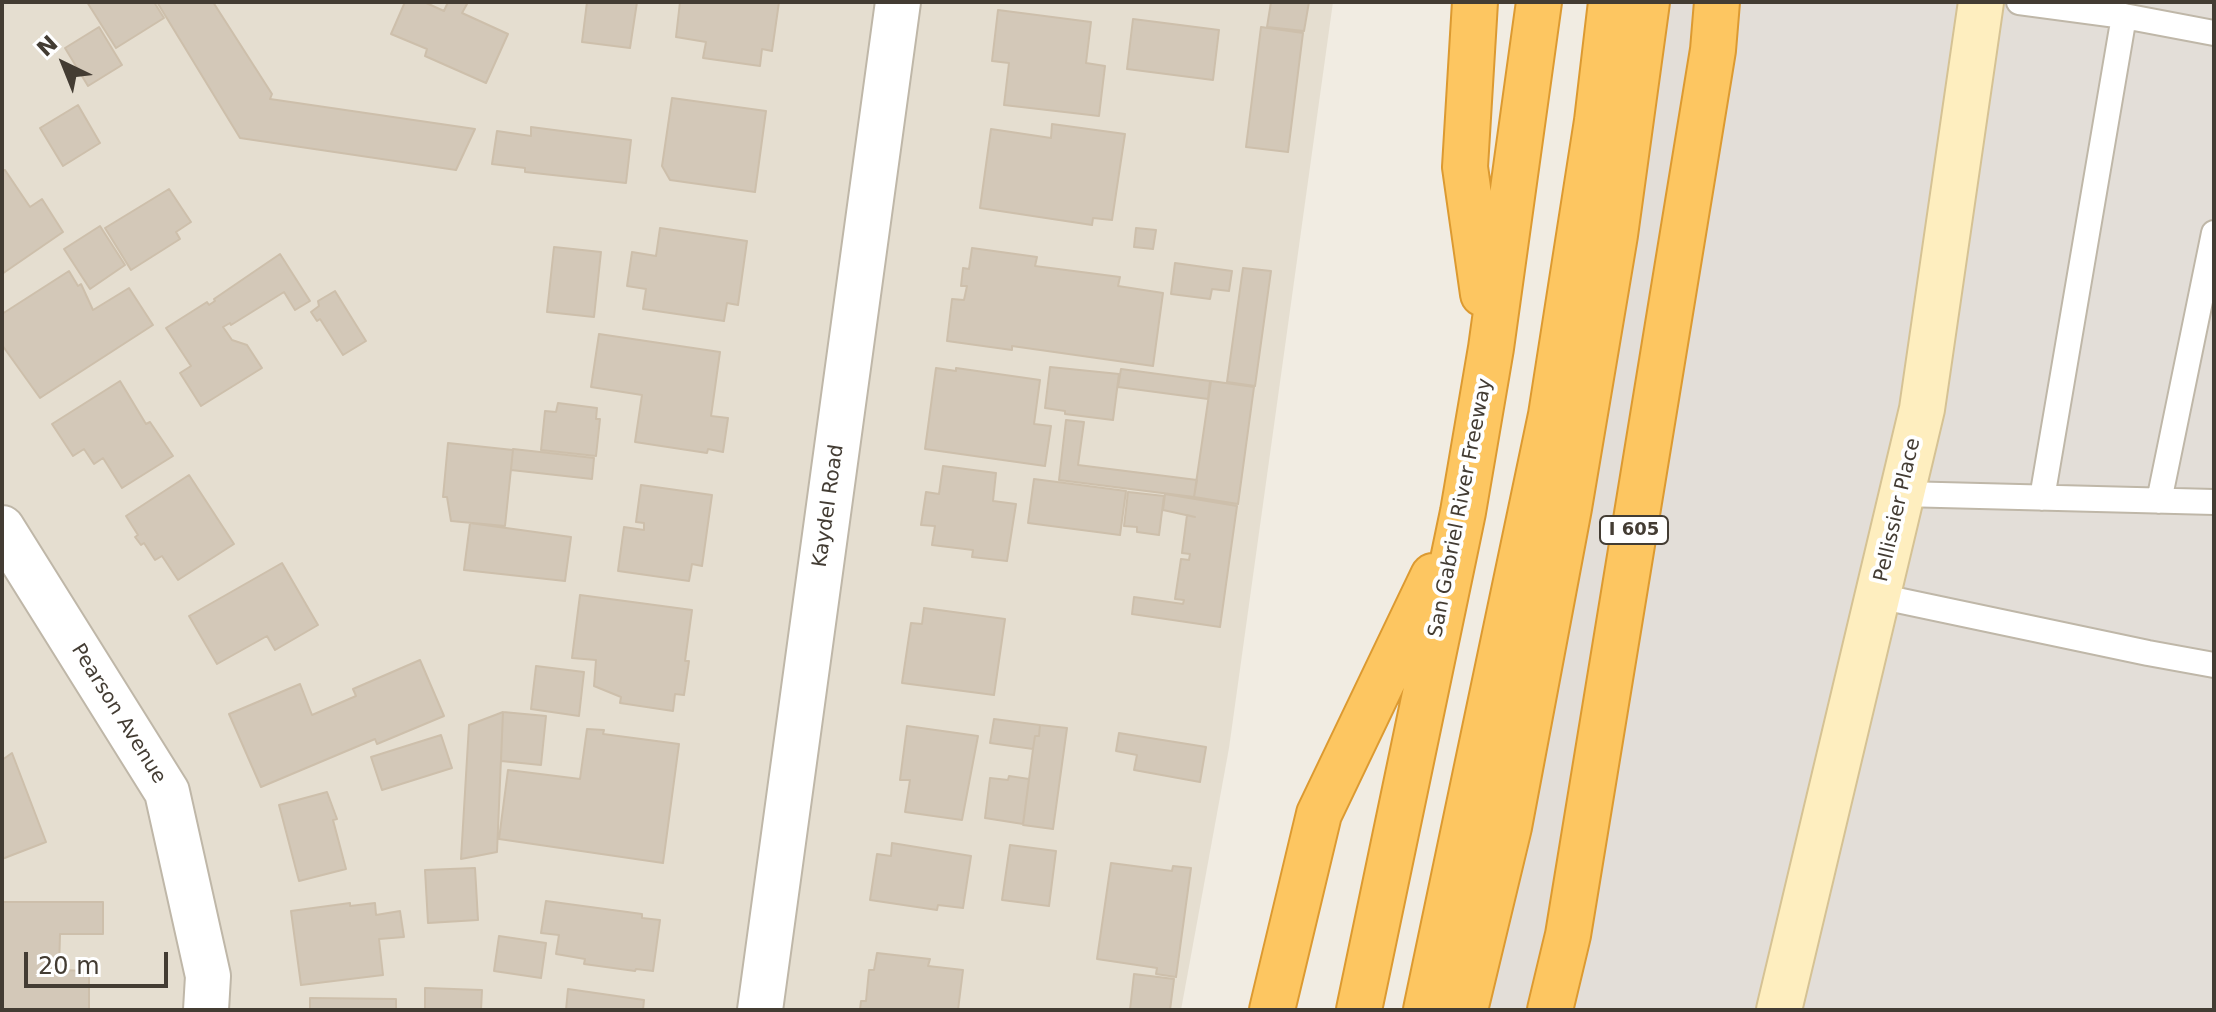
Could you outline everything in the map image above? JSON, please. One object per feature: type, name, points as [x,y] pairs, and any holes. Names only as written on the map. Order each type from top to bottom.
[{"type":"highway","points":[[1475,2],[1465,167],[1491,348]]},
{"type":"highway","name":"San Gabriel River Freeway","points":[[1359,1010],[1463,512],[1491,348],[1539,2]]},
{"type":"highway","points":[[1426,1010],[1551,415],[1597,121],[1611,2]]},
{"type":"highway","points":[[1465,1010],[1509,827],[1569,508],[1615,235],[1647,2]]},
{"type":"highway","name":"I 605","points":[[1550,1010],[1568,935],[1713,50],[1717,2]]},
{"type":"highway","points":[[1713,50],[1725,2]]},
{"type":"highway","points":[[1272,1010],[1319,814],[1463,512]]},
{"type":"main road","name":"Pellissier Place","points":[[1779,1010],[1922,409],[1981,2]]},
{"type":"street","name":"Kaydel Road","points":[[760,1010],[898,2]]},
{"type":"street","name":"Pearson Avenue","points":[[2,528],[167,792],[208,976],[206,1010]]},
{"type":"lane","points":[[2019,2],[2124,16],[2214,33]]},
{"type":"lane","points":[[2042,498],[2124,16]]},
{"type":"lane","points":[[2159,501],[2214,233]]},
{"type":"lane","points":[[1902,494],[2214,502]]},
{"type":"lane","points":[[1878,596],[2214,665]]},
{"type":"shaded area","points":[[2,2],[1333,2],[1229,748],[1181,1010],[2,1010]]},
{"type":"shaded area","points":[[1619,2],[2214,2],[2214,1010],[1440,1010]]},
{"type":"building","points":[[87,2],[154,2],[164,18],[116,48]]},
{"type":"building","points":[[157,2],[213,2],[272,94],[270,99],[475,129],[456,170],[240,138]]},
{"type":"building","points":[[405,2],[424,2],[444,11],[448,2],[463,2],[467,4],[462,13],[508,34],[486,83],[425,56],[427,49],[391,34]]},
{"type":"building","points":[[587,2],[637,2],[630,48],[582,42]]},
{"type":"building","points":[[680,2],[779,2],[772,51],[762,49],[760,66],[703,58],[706,42],[676,37]]},
{"type":"building","points":[[1271,2],[1309,2],[1304,31],[1267,27]]},
{"type":"building","points":[[998,10],[1091,22],[1086,63],[1105,66],[1099,116],[1004,105],[1009,63],[992,61]]},
{"type":"building","points":[[1133,19],[1219,30],[1213,80],[1127,69]]},
{"type":"building","points":[[99,27],[122,65],[88,86],[65,48]]},
{"type":"building","points":[[1261,27],[1303,33],[1288,152],[1246,147]]},
{"type":"building","points":[[672,98],[766,111],[755,192],[670,180],[662,166]]},
{"type":"building","points":[[78,105],[100,143],[63,166],[40,128]]},
{"type":"building","points":[[1052,124],[1125,134],[1112,220],[1093,218],[1092,225],[980,208],[991,129],[1051,138]]},
{"type":"building","points":[[531,127],[631,140],[626,183],[525,172],[525,168],[492,164],[497,131],[531,136]]},
{"type":"building","points":[[5,170],[30,207],[42,199],[63,232],[2,274],[2,171]]},
{"type":"building","points":[[169,189],[191,222],[176,232],[180,239],[131,270],[105,228]]},
{"type":"building","points":[[100,226],[125,265],[90,289],[64,249]]},
{"type":"building","points":[[660,228],[747,241],[738,305],[727,303],[724,321],[643,309],[646,289],[627,286],[632,252],[656,256]]},
{"type":"building","points":[[1136,228],[1156,230],[1153,249],[1134,247]]},
{"type":"building","points":[[554,247],[601,252],[594,317],[547,312]]},
{"type":"building","points":[[972,248],[1037,257],[1035,266],[1120,277],[1118,286],[1163,293],[1153,366],[1012,346],[1012,350],[947,341],[952,299],[964,300],[967,286],[961,286],[963,268],[969,269]]},
{"type":"building","points":[[280,254],[310,301],[295,310],[284,292],[223,327],[232,340],[247,345],[262,368],[201,406],[180,373],[191,366],[166,328],[207,302],[209,305]]},
{"type":"building","points":[[1175,263],[1232,271],[1229,291],[1212,289],[1210,299],[1171,294]]},
{"type":"building","points":[[1243,268],[1271,271],[1255,386],[1227,382]]},
{"type":"building","points":[[69,271],[78,286],[81,284],[93,310],[129,288],[153,325],[40,398],[2,345],[2,314]]},
{"type":"building","points":[[335,291],[366,341],[343,355],[320,319],[317,321],[311,312],[319,306],[318,301]]},
{"type":"building","points":[[599,334],[720,352],[711,416],[728,418],[723,452],[708,449],[707,453],[635,442],[642,395],[591,387]]},
{"type":"building","points":[[1050,367],[1119,374],[1113,420],[1065,414],[1065,411],[1045,408]]},
{"type":"building","points":[[936,368],[1040,380],[1034,424],[1051,426],[1045,466],[925,449]]},
{"type":"building","points":[[1121,369],[1210,381],[1208,399],[1118,387]]},
{"type":"building","points":[[120,381],[146,424],[150,422],[173,456],[122,488],[103,458],[94,464],[84,449],[73,456],[52,424]]},
{"type":"building","points":[[1211,381],[1254,387],[1238,504],[1194,497]]},
{"type":"building","points":[[558,403],[597,408],[596,419],[600,419],[596,456],[541,450],[545,411],[556,412]]},
{"type":"building","points":[[1066,420],[1084,422],[1078,465],[1197,480],[1194,497],[1059,480]]},
{"type":"building","points":[[448,443],[513,450],[505,526],[451,521],[447,497],[443,497]]},
{"type":"building","points":[[513,449],[594,458],[592,479],[511,470]]},
{"type":"building","points":[[943,466],[996,473],[993,501],[1016,504],[1007,561],[972,557],[973,550],[932,545],[935,526],[921,525],[926,492],[939,494]]},
{"type":"building","points":[[189,475],[234,544],[178,580],[162,556],[155,560],[144,543],[141,545],[126,516]]},
{"type":"building","points":[[1034,479],[1126,491],[1120,535],[1028,523]]},
{"type":"building","points":[[641,485],[712,495],[702,566],[692,564],[689,581],[618,571],[624,527],[644,530],[644,523],[636,522]]},
{"type":"building","points":[[1128,492],[1164,496],[1159,535],[1137,532],[1137,527],[1124,526]]},
{"type":"building","points":[[1165,494],[1237,506],[1220,627],[1132,614],[1134,597],[1183,604],[1184,600],[1175,599],[1181,559],[1189,560],[1190,554],[1182,553],[1187,515],[1163,510]]},
{"type":"building","points":[[470,523],[571,537],[565,581],[464,570]]},
{"type":"building","points":[[282,563],[318,625],[275,650],[267,636],[217,664],[189,616]]},
{"type":"building","points":[[580,595],[692,610],[684,695],[675,694],[673,711],[620,703],[621,697],[594,686],[596,660],[572,658]]},
{"type":"building","points":[[924,608],[1005,619],[994,695],[902,683],[911,623],[922,624]]},
{"type":"building","points":[[420,660],[444,716],[377,744],[375,739],[261,787],[229,714],[300,684],[312,715],[356,696],[353,689]]},
{"type":"building","points":[[536,666],[584,672],[579,716],[531,709]]},
{"type":"building","points":[[503,712],[546,716],[541,765],[501,761]]},
{"type":"building","points":[[503,712],[497,852],[461,859],[469,725]]},
{"type":"building","points":[[994,719],[1040,725],[1033,749],[990,743]]},
{"type":"building","points":[[1040,725],[1067,728],[1053,829],[1023,825],[1035,736],[1039,736]]},
{"type":"building","points":[[907,726],[978,736],[962,820],[905,812],[910,780],[900,780]]},
{"type":"building","points":[[587,729],[679,744],[663,863],[499,839],[508,770],[580,779]]},
{"type":"building","points":[[1119,733],[1206,747],[1200,782],[1134,770],[1137,755],[1116,751]]},
{"type":"building","points":[[441,735],[452,768],[382,790],[371,757]]},
{"type":"building","points":[[12,753],[46,842],[2,859],[2,760]]},
{"type":"building","points":[[1009,776],[1029,779],[1023,824],[985,818],[990,778],[1008,780]]},
{"type":"building","points":[[327,792],[337,819],[333,820],[346,869],[299,881],[279,805]]},
{"type":"building","points":[[892,843],[971,856],[963,908],[938,905],[937,910],[870,900],[877,854],[891,856]]},
{"type":"building","points":[[1010,845],[1056,851],[1049,906],[1002,900]]},
{"type":"building","points":[[1111,863],[1172,871],[1173,866],[1191,868],[1176,977],[1156,974],[1157,968],[1097,959]]},
{"type":"building","points":[[475,868],[478,920],[428,923],[425,870]]},
{"type":"building","points":[[546,901],[642,914],[642,918],[660,920],[653,971],[584,964],[585,959],[556,954],[559,935],[541,933]]},
{"type":"building","points":[[2,902],[103,902],[103,934],[60,934],[59,970],[89,971],[89,1010],[2,1010]]},
{"type":"building","points":[[350,903],[350,906],[375,903],[376,915],[400,911],[404,937],[379,939],[383,975],[301,985],[291,911]]},
{"type":"building","points":[[499,936],[546,943],[541,978],[494,971]]},
{"type":"building","points":[[877,953],[930,959],[928,966],[963,970],[958,1010],[860,1010],[861,1001],[866,1001],[869,970],[874,970]]},
{"type":"building","points":[[1134,974],[1174,979],[1170,1010],[1130,1010]]},
{"type":"building","points":[[425,988],[482,990],[481,1010],[425,1010]]},
{"type":"building","points":[[568,989],[644,1000],[643,1010],[566,1010]]},
{"type":"building","points":[[310,998],[396,999],[396,1010],[310,1010]]}]
